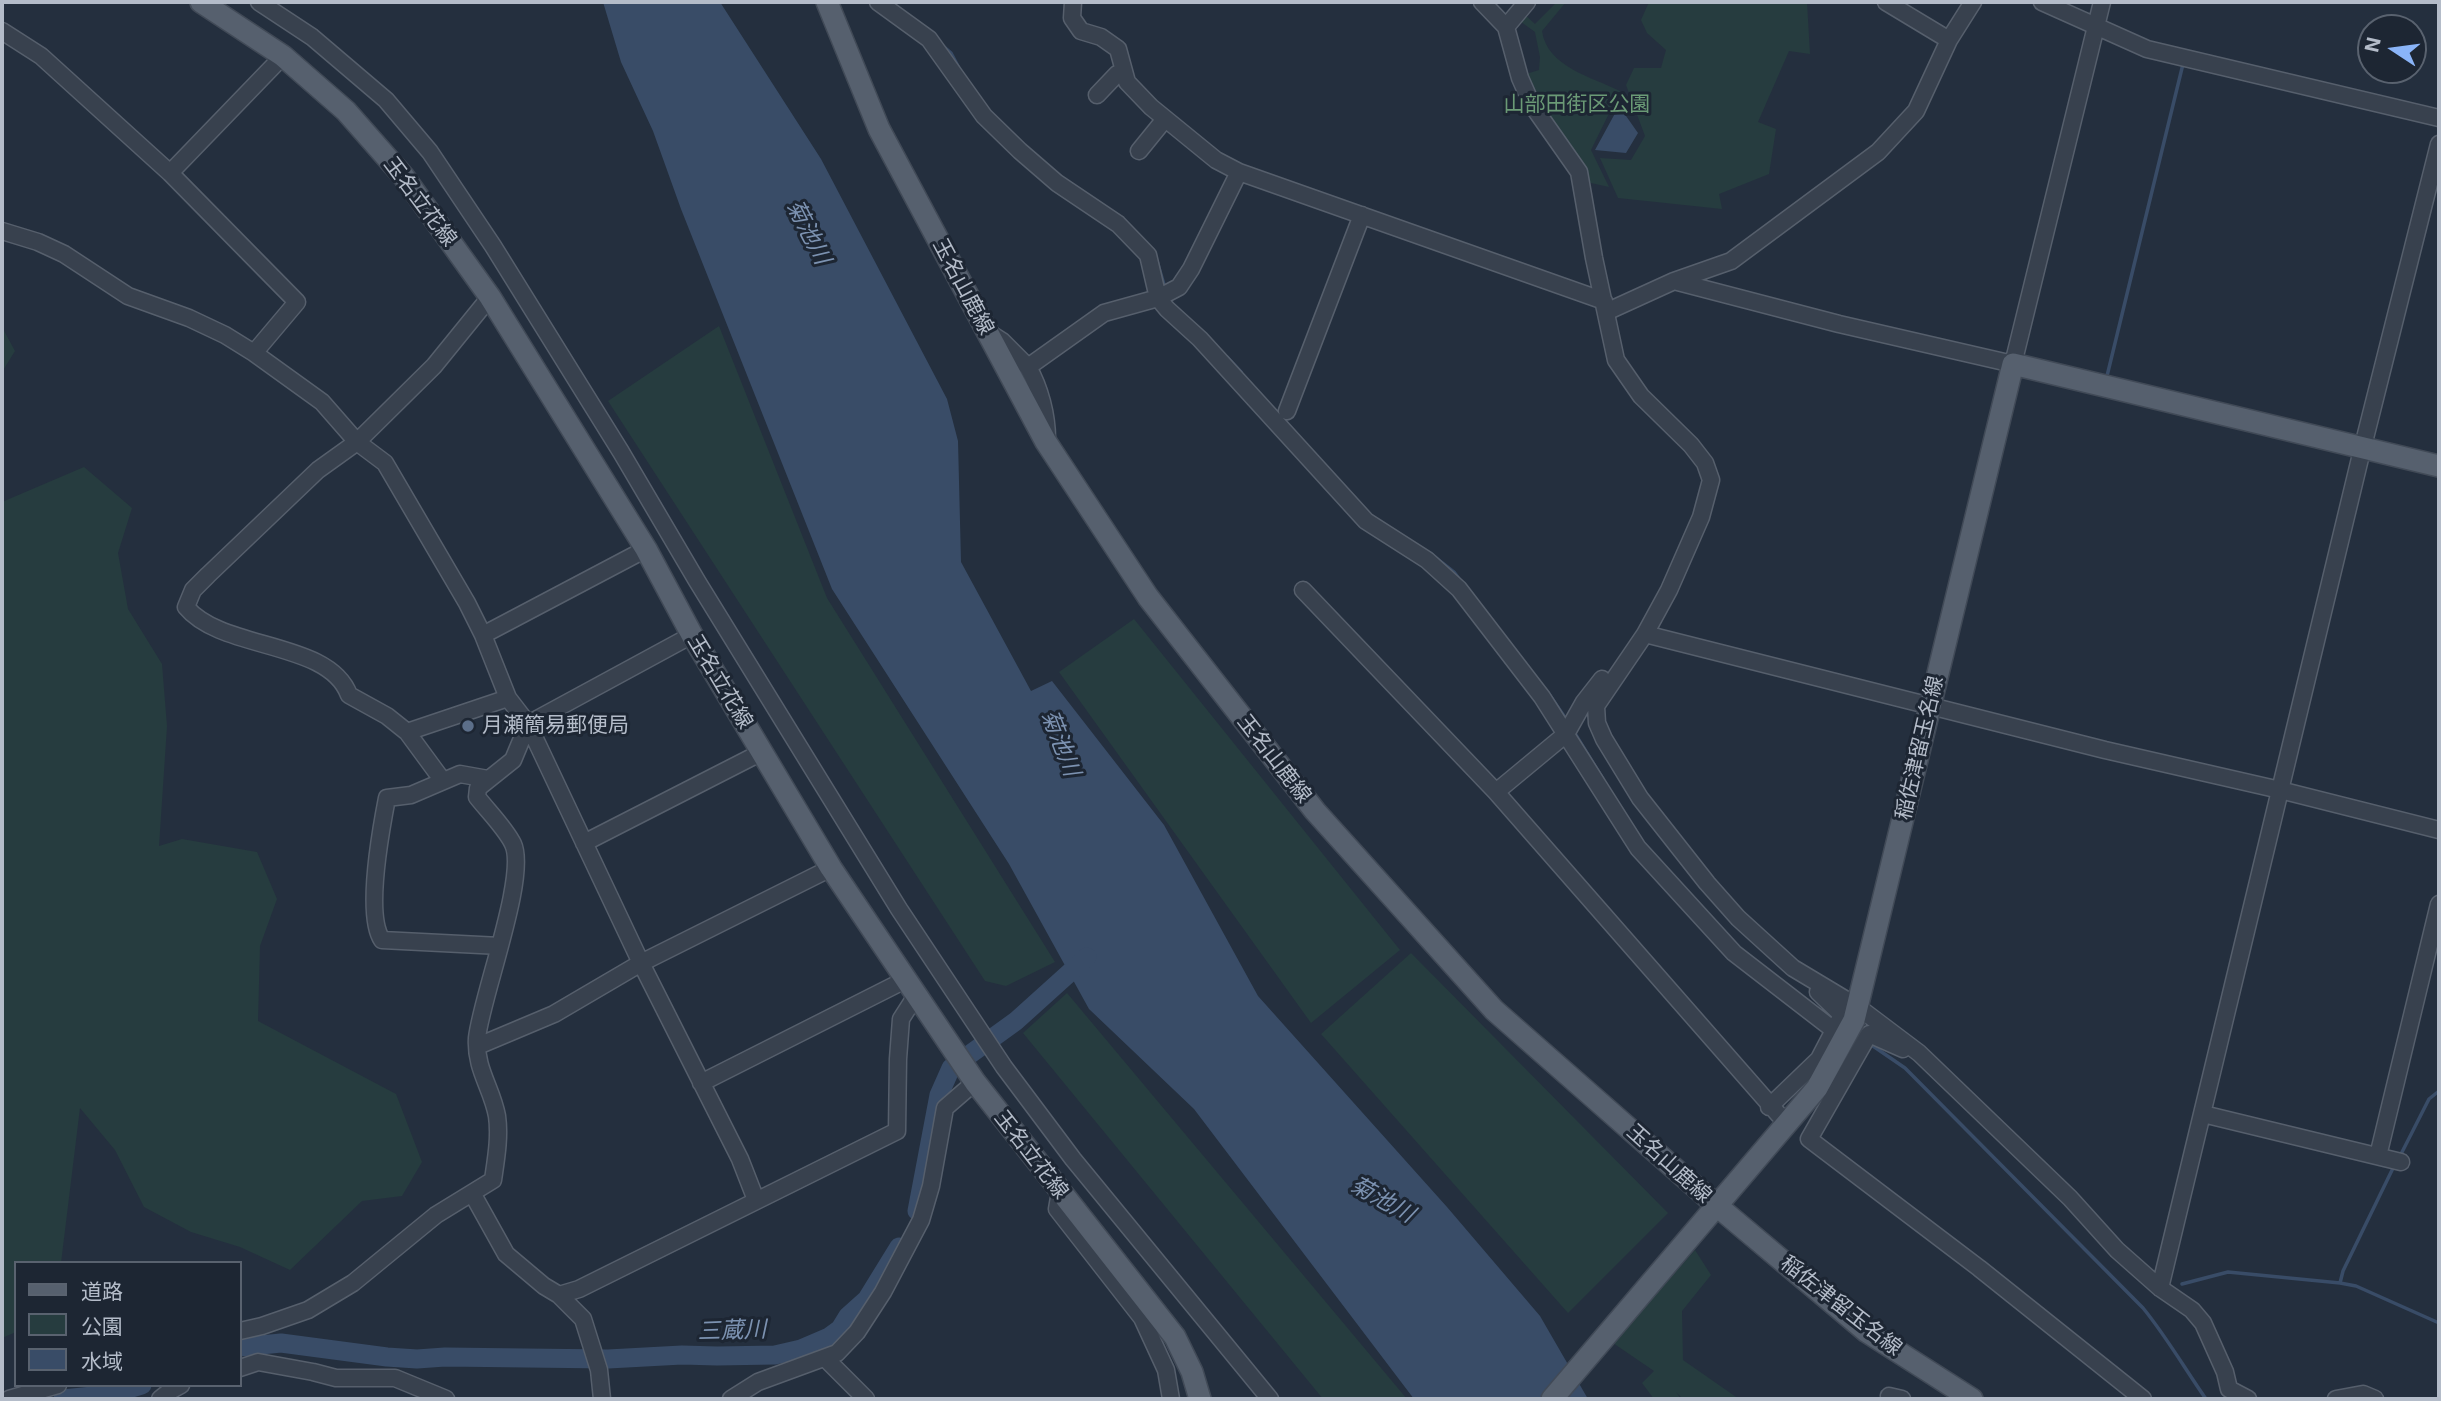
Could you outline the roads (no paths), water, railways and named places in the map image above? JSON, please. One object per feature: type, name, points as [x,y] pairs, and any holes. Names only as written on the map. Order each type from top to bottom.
[{"type":"main road","name":"玉名立花線","points":[[201,2],[283,56],[346,111],[404,177],[490,297],[646,549],[692,635],[831,868],[970,1074],[1175,1337],[1192,1372],[1200,1399]]},
{"type":"main road","name":"玉名山鹿線","points":[[827,2],[879,129],[986,331],[1046,442],[1148,597],[1315,811],[1494,1010],[1716,1205],[1552,1399]]},
{"type":"main road","points":[[2013,364],[2439,466]]},
{"type":"main road","name":"稲佐津留玉名線","points":[[1972,1399],[1867,1332],[1716,1205],[1817,1088],[1858,1007],[2013,364]]},
{"type":"street","points":[[259,2],[312,37],[386,100],[430,152],[494,246],[899,909],[994,1052],[1073,1159],[1270,1399]]},
{"type":"street","points":[[878,2],[929,39],[984,116],[1020,151],[1057,183],[1118,224],[1148,255],[1165,295],[1167,309],[1200,339],[1278,422],[1366,521],[1427,560],[1460,589],[1542,697],[1638,848],[1734,953],[1835,1031]]},
{"type":"street","points":[[1073,2],[1072,18],[1081,31],[1101,37],[1118,49],[1127,82],[1166,119],[1216,160],[1239,172],[1362,215],[1605,307],[1731,261],[1878,152],[1916,111],[1949,40],[1973,2]]},
{"type":"street","points":[[1303,590],[1496,792],[1774,1111],[1819,1059],[1842,1015],[1738,918],[1707,883],[1640,798],[1597,723],[1596,706],[1645,634],[1701,517],[1711,480],[1705,463],[1691,445],[1641,396],[1616,360],[1579,172],[1532,105],[1520,78],[1506,27],[1482,2]]},
{"type":"street","points":[[1506,27],[1527,2]]},
{"type":"street","points":[[1886,2],[1949,40]]},
{"type":"street","points":[[2042,2],[2147,49],[2439,118]]},
{"type":"street","points":[[1674,281],[1839,324],[2013,364],[2102,2]]},
{"type":"street","points":[[2,31],[41,55],[170,173],[297,302],[254,353]]},
{"type":"street","points":[[170,173],[283,56]]},
{"type":"street","points":[[1097,95],[1117,74],[1125,71]]},
{"type":"street","points":[[1139,151],[1166,119]]},
{"type":"street","points":[[2160,1287],[2363,446],[2439,144]]},
{"type":"street","points":[[1028,367],[1104,313],[1165,295],[1179,287],[1191,269],[1239,172]]},
{"type":"street","points":[[1287,411],[1362,215]]},
{"type":"street","points":[[2,232],[38,242],[64,254],[128,296],[189,318],[254,353],[322,402],[358,442],[385,463],[467,603],[508,698],[528,724],[641,963],[740,1159],[756,1200]]},
{"type":"street","points":[[443,781],[407,732],[387,716],[349,695],[344,682],[310,659],[217,629],[193,616],[186,607],[193,590],[208,575],[318,470],[358,442],[434,366],[490,297]]},
{"type":"street","points":[[986,331],[1002,341],[1028,367],[1035,380],[1047,425],[1046,442]]},
{"type":"street","points":[[483,635],[646,549]]},
{"type":"street","points":[[1645,634],[1930,707],[2439,830]]},
{"type":"street","points":[[242,1331],[308,1310],[353,1283],[436,1215],[493,1180],[498,1153],[497,1116],[478,1063],[477,1039],[517,864],[514,845],[477,797],[478,788],[513,760],[528,724],[692,635]]},
{"type":"street","points":[[1496,792],[1566,734],[1616,661],[1628,659]]},
{"type":"street","points":[[407,732],[508,698]]},
{"type":"street","points":[[584,843],[762,752]]},
{"type":"street","points":[[488,779],[460,774],[411,795],[387,799],[378,846],[375,918],[377,933],[382,940],[500,946]]},
{"type":"street","points":[[478,1046],[554,1014],[641,963],[831,868]]},
{"type":"street","points":[[2378,1156],[2439,904]]},
{"type":"street","points":[[1793,968],[1858,1007],[1919,1053],[2070,1198],[2117,1250],[2192,1310],[2203,1323],[2225,1372],[2230,1394],[2248,1399]]},
{"type":"street","points":[[701,1083],[912,986]]},
{"type":"street","points":[[559,1296],[579,1289],[897,1131],[901,1019],[912,986]]},
{"type":"street","points":[[1919,1053],[1869,1034],[1809,1139],[1979,1268],[2143,1399]]},
{"type":"street","points":[[731,1399],[758,1382],[837,1353],[858,1332],[921,1220],[931,1186],[945,1108],[970,1074]]},
{"type":"street","points":[[2203,1114],[2401,1162]]},
{"type":"street","points":[[1060,1192],[1057,1209],[1142,1318],[1166,1370],[1171,1399]]},
{"type":"street","points":[[472,1193],[506,1254],[583,1319],[599,1370],[602,1399]]},
{"type":"street","points":[[825,1358],[866,1399]]},
{"type":"street","points":[[242,1367],[258,1362],[335,1378],[395,1378],[446,1399]]},
{"type":"street","points":[[9,1399],[50,1387]]},
{"type":"street","points":[[160,1399],[178,1387]]},
{"type":"street","points":[[2336,1399],[2363,1394],[2375,1399]]},
{"type":"water","name":"菊池川","points":[[603,2],[720,2],[821,159],[947,399],[958,441],[961,562],[1031,691],[1052,681],[1164,825],[1258,996],[1447,1207],[1540,1316],[1588,1399],[1414,1399],[1194,1109],[1089,1009],[1009,864],[832,589],[681,209],[653,131],[621,62]]},
{"type":"water","points":[[1619,106],[1638,133],[1626,153],[1595,150]]},
{"type":"waterway","points":[[943,46],[951,53],[959,68]]},
{"type":"waterway","points":[[2107,376],[2183,64]]},
{"type":"waterway","points":[[1157,261],[1165,288]]},
{"type":"waterway","points":[[1227,357],[1241,372]]},
{"type":"waterway","points":[[1430,553],[1460,580]]},
{"type":"waterway","points":[[1549,694],[1568,722]]},
{"type":"waterway","points":[[1574,732],[1603,779]]},
{"type":"waterway","name":"三蔵川","points":[[917,1211],[939,1095],[951,1068],[1016,1021],[1087,957]]},
{"type":"waterway","points":[[1870,1044],[1905,1068],[2143,1308],[2206,1399]]},
{"type":"waterway","points":[[2399,1158],[2429,1099],[2439,1091]]},
{"type":"waterway","points":[[2340,1283],[2343,1271],[2395,1164]]},
{"type":"waterway","name":"三蔵川","points":[[242,1347],[281,1343],[417,1359],[608,1359],[682,1355],[775,1355],[801,1349],[840,1329],[848,1316],[867,1299],[899,1247]]},
{"type":"waterway","points":[[2182,1284],[2228,1272],[2340,1283],[2356,1286],[2439,1323]]},
{"type":"waterway","name":"三蔵川","points":[[63,1399],[112,1394],[135,1387]]},
{"type":"place","name":"月瀬簡易郵便局","points":[[468,726]]},
{"type":"park label","name":"山部田街区公園","points":[[1577,105]]}]
